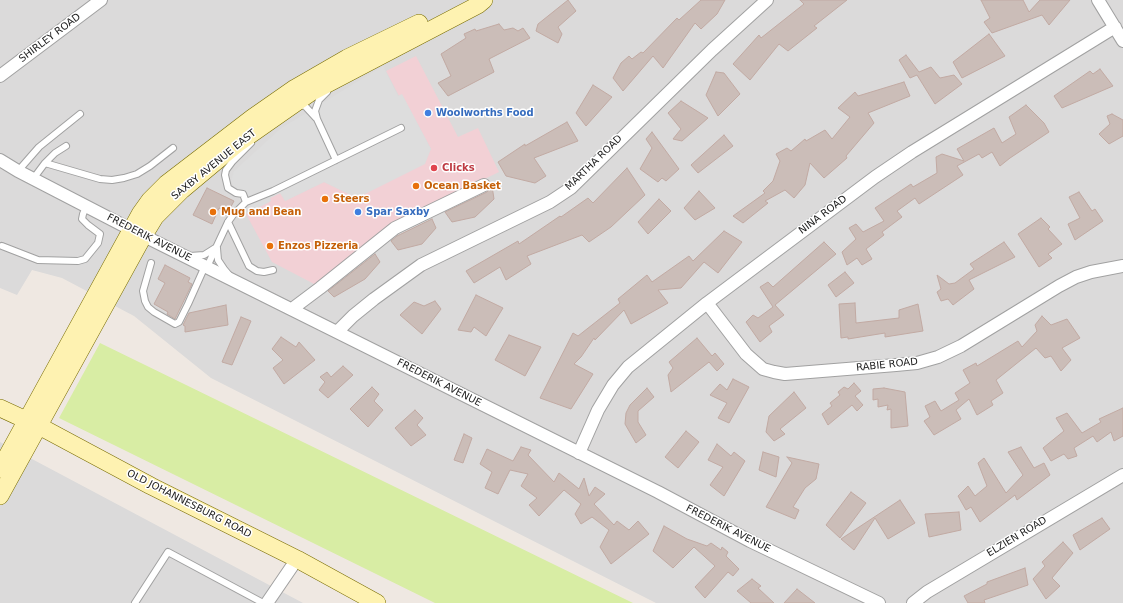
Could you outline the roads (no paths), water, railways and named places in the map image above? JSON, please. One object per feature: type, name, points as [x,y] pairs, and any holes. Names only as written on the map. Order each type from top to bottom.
[{"type":"street","name":"SHIRLEY ROAD","points":[[0,76],[101,0]]},
{"type":"street","name":"SAXBY AVENUE EAST","points":[[138,232],[140,214],[150,200],[166,184],[289,91],[347,58],[467,0]]},
{"type":"street","name":"SAXBY AVENUE EAST","points":[[33,424],[138,232],[182,190],[237,144],[310,93],[478,5],[484,0]]},
{"type":"street","name":"MARTHA ROAD","points":[[338,332],[353,316],[374,299],[421,265],[550,202],[566,191],[712,50],[767,0]]},
{"type":"street","points":[[1098,0],[1123,41]]},
{"type":"street","name":"NINA ROAD","points":[[579,453],[598,410],[613,385],[628,367],[707,303],[875,177],[912,152],[1115,27]]},
{"type":"street","name":"FREDERIK AVENUE","points":[[0,160],[86,207],[238,283],[292,308],[658,492],[750,541],[879,603]]},
{"type":"street","points":[[292,308],[320,288],[395,228],[484,185]]},
{"type":"street","name":"RABIE ROAD","points":[[707,303],[746,354],[763,369],[785,374],[896,365],[918,363],[938,357],[961,346],[1076,277],[1091,272],[1123,266]]},
{"type":"street","name":"OLD JOHANNESBURG ROAD","points":[[0,408],[297,559],[373,602]]},
{"type":"street","points":[[0,469],[33,424]]},
{"type":"street","points":[[0,496],[33,424]]},
{"type":"street","name":"ELZIEN ROAD","points":[[913,603],[927,592],[1123,475]]},
{"type":"street","points":[[267,603],[297,559]]},
{"type":"lane","points":[[336,160],[317,119],[315,111],[317,105],[322,96],[381,56]]},
{"type":"lane","points":[[291,106],[305,106],[317,119]]},
{"type":"lane","points":[[18,171],[39,146],[80,114]]},
{"type":"lane","points":[[246,202],[243,194],[236,193],[228,188],[225,175],[226,170],[256,138],[264,125]]},
{"type":"lane","points":[[151,263],[143,291],[145,301],[148,307],[154,312],[174,324],[179,322],[228,222],[246,202],[273,191],[401,128]]},
{"type":"lane","points":[[33,179],[54,153],[66,146]]},
{"type":"lane","points":[[45,163],[100,179],[112,180],[136,174],[159,160],[173,148]]},
{"type":"lane","points":[[2,246],[38,260],[78,262],[85,259],[98,243],[100,234],[82,220],[86,207]]},
{"type":"lane","points":[[228,222],[249,266],[257,271],[264,272],[273,270]]},
{"type":"lane","points":[[185,256],[204,255],[213,250],[218,244]]},
{"type":"lane","points":[[218,244],[218,260],[220,264],[238,283]]},
{"type":"lane","points":[[135,603],[168,552],[263,603]]},
{"type":"place","name":"Woolworths Food","points":[[428,113]]},
{"type":"place","name":"Clicks","points":[[434,168]]},
{"type":"place","name":"Ocean Basket","points":[[416,186]]},
{"type":"place","name":"Steers","points":[[325,199]]},
{"type":"place","name":"Mug and Bean","points":[[213,212]]},
{"type":"place","name":"Spar Saxby","points":[[358,212]]},
{"type":"place","name":"Enzos Pizzeria","points":[[270,246]]}]
